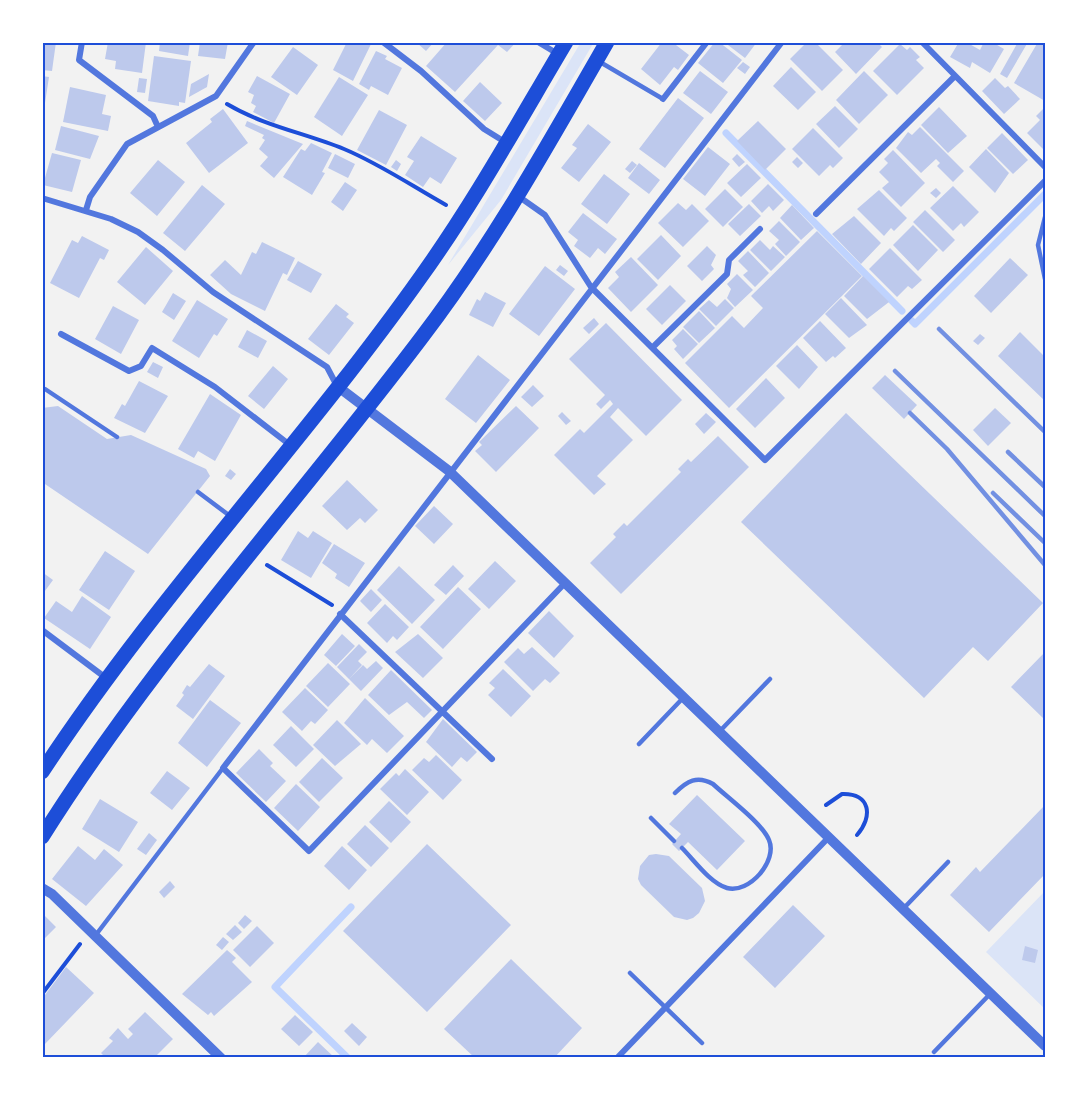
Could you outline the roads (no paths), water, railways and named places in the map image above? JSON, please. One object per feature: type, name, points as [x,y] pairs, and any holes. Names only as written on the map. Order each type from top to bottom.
[{"type":"main road","points":[[42,837],[94,759],[151,681],[450,299],[518,196],[607,42]]},
{"type":"main road","points":[[42,772],[107,678],[420,278],[507,143],[562,48]]},
{"type":"street","points":[[82,42],[79,60],[153,116],[158,127]]},
{"type":"street","points":[[86,210],[90,197],[127,144],[216,96],[254,42]]},
{"type":"street","points":[[383,42],[421,71],[484,129],[507,143]]},
{"type":"street","points":[[538,42],[562,48]]},
{"type":"street","points":[[663,99],[707,42]]},
{"type":"street","points":[[565,584],[309,851],[223,768],[339,611],[782,42]]},
{"type":"street","points":[[922,42],[1045,167]]},
{"type":"street","points":[[816,214],[955,76]]},
{"type":"street","points":[[518,196],[545,215],[591,287],[765,460],[1045,181]]},
{"type":"street","points":[[42,198],[86,210],[138,232],[213,292],[327,367],[337,386],[416,443],[449,471],[1045,1046]]},
{"type":"street","points":[[653,347],[727,274],[729,260],[760,229]]},
{"type":"street","points":[[61,334],[129,371],[141,366],[153,348],[215,387],[290,445]]},
{"type":"street","points":[[339,611],[492,759]]},
{"type":"street","points":[[42,630],[107,678]]},
{"type":"street","points":[[617,1058],[829,837]]},
{"type":"street","points":[[42,888],[52,894],[221,1058]]},
{"type":"lane","points":[[597,60],[663,99]]},
{"type":"lane","points":[[1045,217],[1038,245],[1045,279]]},
{"type":"lane","points":[[45,389],[117,437]]},
{"type":"lane","points":[[198,492],[232,518]]},
{"type":"lane","points":[[719,732],[770,679]]},
{"type":"lane","points":[[639,744],[684,698]]},
{"type":"lane","points":[[92,933],[223,768]]},
{"type":"lane","points":[[675,793],[690,780],[706,780],[713,784],[766,835],[771,850],[766,865],[755,877],[742,887],[734,889],[719,884],[682,848]]},
{"type":"lane","points":[[651,818],[674,841]]},
{"type":"lane","points":[[903,909],[948,862]]},
{"type":"lane","points":[[630,973],[702,1043]]},
{"type":"lane","points":[[934,1052],[990,994]]},
{"type":"waterway","points":[[726,133],[902,311]]},
{"type":"waterway","points":[[912,321],[915,324],[1045,194]]},
{"type":"waterway","points":[[348,1058],[275,987],[351,907]]},
{"type":"railway","points":[[939,329],[1045,432]]},
{"type":"railway","points":[[895,371],[1045,516]]},
{"type":"railway","points":[[910,413],[947,449],[1045,565]]},
{"type":"railway","points":[[1008,452],[1045,487]]},
{"type":"railway","points":[[993,493],[1045,543]]}]
